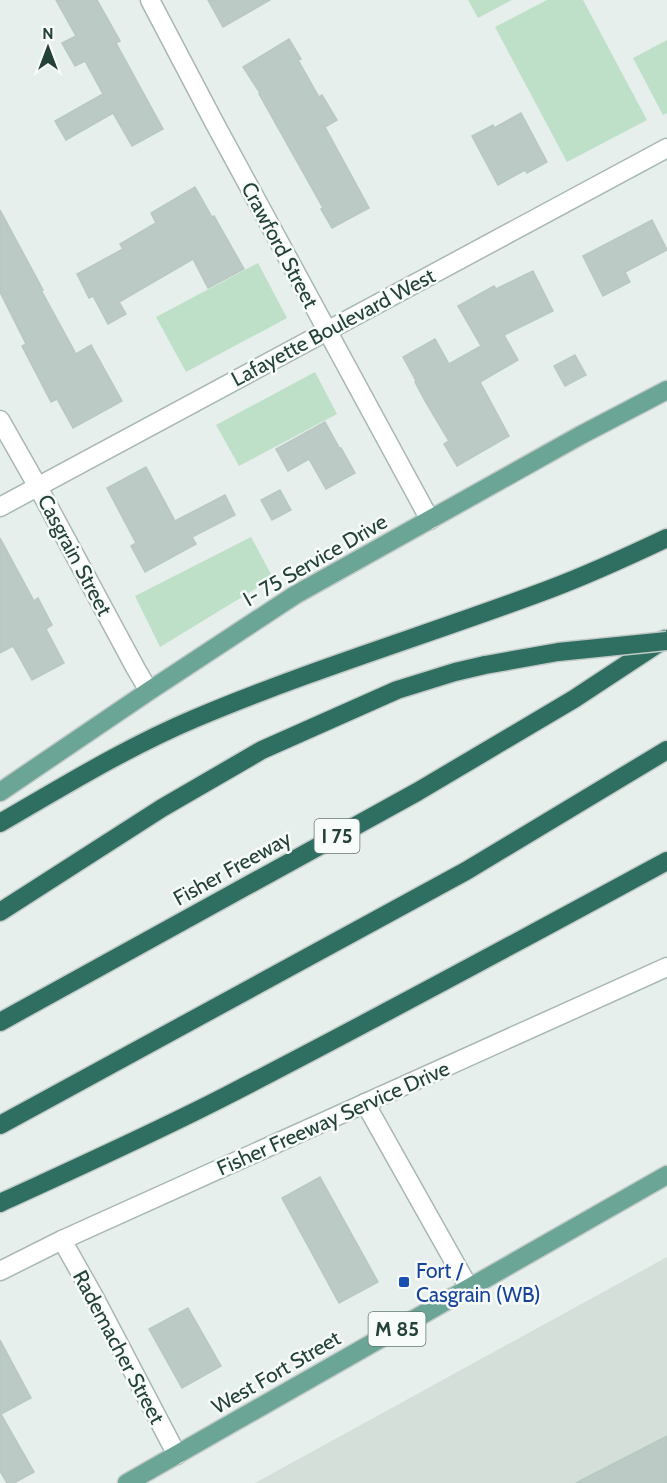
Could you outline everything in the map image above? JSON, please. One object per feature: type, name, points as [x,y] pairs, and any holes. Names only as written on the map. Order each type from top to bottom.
[{"type":"highway","points":[[0,824],[122,752],[194,718],[306,675],[551,588],[667,538]]},
{"type":"highway","points":[[0,912],[162,807],[262,750],[363,704],[398,690],[485,665],[558,652],[667,639]]},
{"type":"highway","name":"Fisher Freeway","points":[[0,1022],[417,792],[574,699],[667,639]]},
{"type":"highway","points":[[0,1125],[466,871],[667,750]]},
{"type":"highway","points":[[0,1203],[225,1096],[515,944],[667,861]]},
{"type":"main road","name":"I- 75 Service Drive","points":[[0,792],[295,595],[581,435],[667,390]]},
{"type":"main road","name":"West Fort Street","points":[[127,1483],[667,1175]]},
{"type":"street","name":"Crawford Street","points":[[150,0],[430,520]]},
{"type":"street","name":"Lafayette Boulevard West","points":[[0,507],[667,148]]},
{"type":"street","name":"Casgrain Street","points":[[0,420],[149,691]]},
{"type":"street","name":"Fisher Freeway Service Drive","points":[[0,1271],[62,1240],[365,1103],[666,970]]},
{"type":"street","points":[[365,1103],[469,1288]]},
{"type":"street","name":"Rademacher Street","points":[[62,1240],[177,1455]]},
{"type":"shaded area","points":[[667,1257],[667,1483],[255,1483]]},
{"type":"green space","points":[[468,0],[512,0],[478,18]]},
{"type":"green space","points":[[547,0],[583,0],[647,120],[567,162],[495,27]]},
{"type":"green space","points":[[667,40],[667,113],[663,115],[633,58]]},
{"type":"green space","points":[[258,263],[287,318],[186,372],[156,317]]},
{"type":"green space","points":[[315,372],[337,414],[239,466],[216,425]]},
{"type":"green space","points":[[251,537],[273,578],[160,647],[135,596]]},
{"type":"building","points":[[56,0],[97,0],[120,41],[116,43],[163,129],[132,146],[113,113],[66,140],[55,121],[103,94],[85,61],[75,66],[62,43],[76,36]]},
{"type":"building","points":[[208,0],[270,0],[223,27]]},
{"type":"building","points":[[289,39],[319,97],[322,95],[337,120],[325,127],[369,208],[332,228],[260,93],[243,67]]},
{"type":"building","points":[[521,113],[547,162],[527,173],[525,170],[498,185],[472,136],[493,125],[494,128]]},
{"type":"building","points":[[195,187],[244,269],[208,288],[193,259],[119,302],[126,314],[108,324],[93,296],[89,298],[77,274],[123,249],[120,244],[156,223],[151,213]]},
{"type":"building","points":[[0,210],[76,354],[91,345],[122,401],[73,428],[57,399],[51,402],[22,346],[26,344],[0,292]]},
{"type":"building","points":[[652,220],[667,250],[625,272],[630,282],[603,296],[583,256]]},
{"type":"building","points":[[533,271],[553,311],[504,335],[518,360],[480,382],[509,436],[457,466],[444,444],[449,441],[425,401],[403,357],[435,339],[449,364],[481,346],[458,306],[494,286],[496,289]]},
{"type":"building","points":[[575,355],[586,375],[565,386],[554,366]]},
{"type":"building","points":[[325,422],[355,473],[326,489],[309,459],[288,471],[276,449]]},
{"type":"building","points":[[146,467],[175,521],[225,495],[235,515],[192,537],[196,544],[145,572],[131,546],[136,543],[107,488]]},
{"type":"building","points":[[280,490],[291,510],[272,520],[261,500]]},
{"type":"building","points":[[0,538],[34,601],[38,598],[52,625],[46,629],[64,663],[32,680],[13,646],[0,653]]},
{"type":"building","points":[[320,1177],[378,1282],[339,1303],[282,1198]]},
{"type":"building","points":[[188,1308],[221,1366],[182,1388],[149,1329]]},
{"type":"building","points":[[0,1340],[31,1398],[1,1414],[34,1472],[14,1483],[7,1483],[0,1471]]},
{"type":"building","points":[[667,1436],[667,1483],[576,1483]]},
{"type":"place","name":"Fort / Casgrain (WB)","points":[[404,1282]]}]
